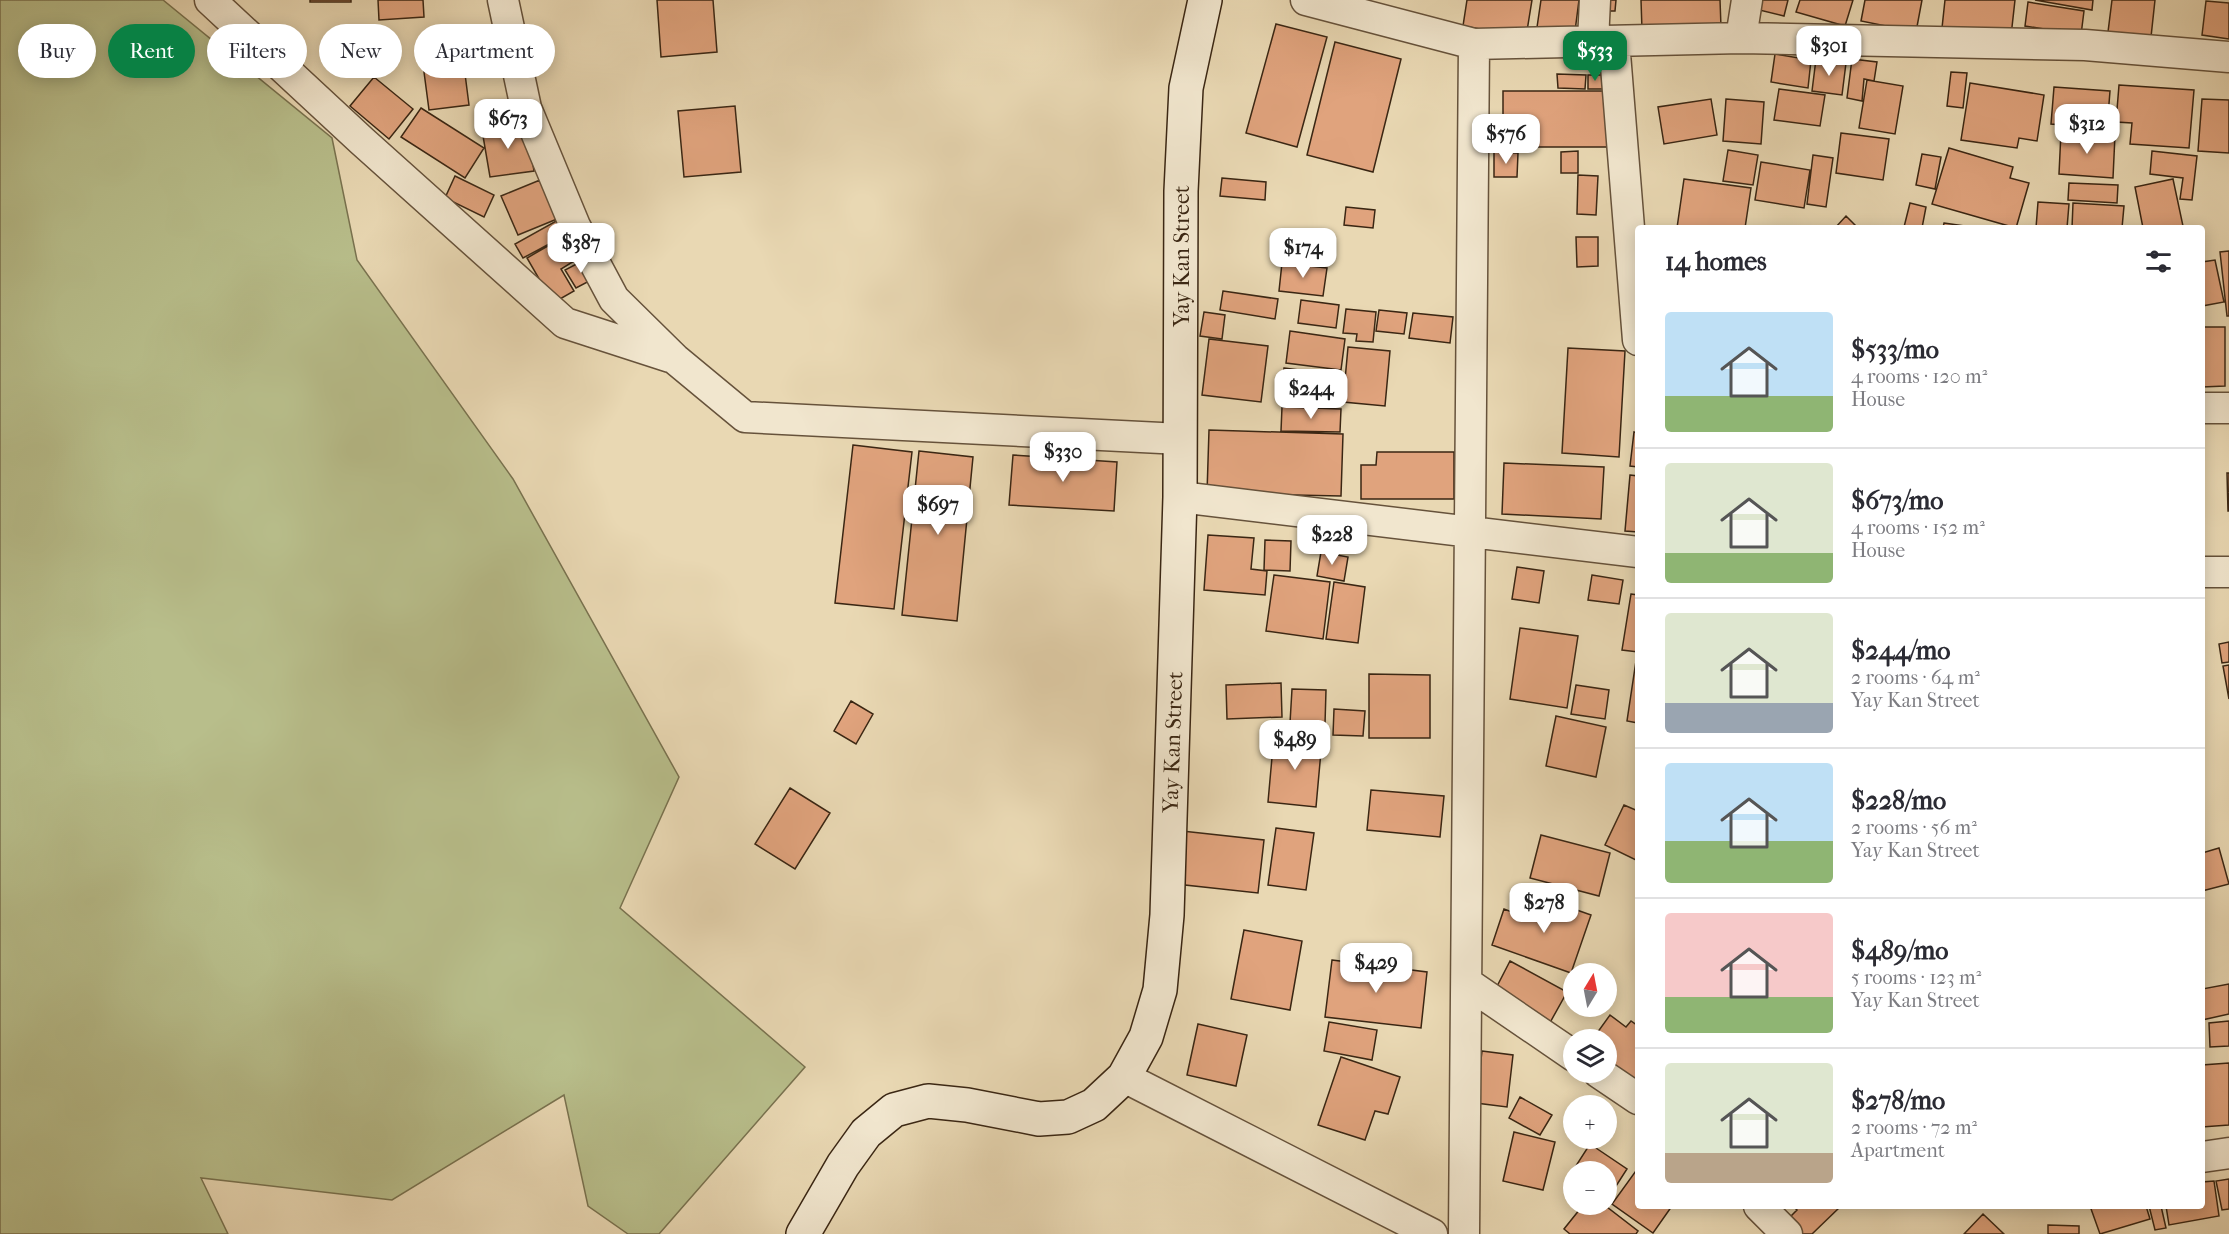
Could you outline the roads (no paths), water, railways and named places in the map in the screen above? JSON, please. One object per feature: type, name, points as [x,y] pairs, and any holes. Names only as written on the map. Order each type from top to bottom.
[{"type":"main road","name":"Yay Kan Street","points":[[803,1234],[843,1164],[866,1133],[894,1110],[928,1101],[968,1105],[1039,1119],[1068,1116],[1094,1105],[1124,1077],[1146,1037],[1161,990],[1167,915],[1180,497],[1181,180],[1186,88],[1205,0]]},
{"type":"street","points":[[210,0],[362,141],[565,323],[675,359]]},
{"type":"street","points":[[503,0],[526,108],[575,226],[614,299],[675,359],[745,417],[1181,439]]},
{"type":"street","points":[[1306,0],[1474,44],[1741,38],[2085,45],[2229,57]]},
{"type":"street","points":[[1595,0],[1603,41],[1635,314]]},
{"type":"street","points":[[1741,38],[1747,0]]},
{"type":"street","points":[[1464,1234],[1474,44]]},
{"type":"street","points":[[2205,408],[2229,408]]},
{"type":"street","points":[[1180,497],[1635,552]]},
{"type":"street","points":[[2205,572],[2229,572]]},
{"type":"street","points":[[1467,983],[1563,1048]]},
{"type":"street","points":[[1124,1077],[1432,1234]]},
{"type":"street","points":[[1614,1083],[1635,1098]]},
{"type":"street","points":[[2205,1157],[2229,1153]]},
{"type":"street","points":[[1762,1209],[1787,1234]]}]
